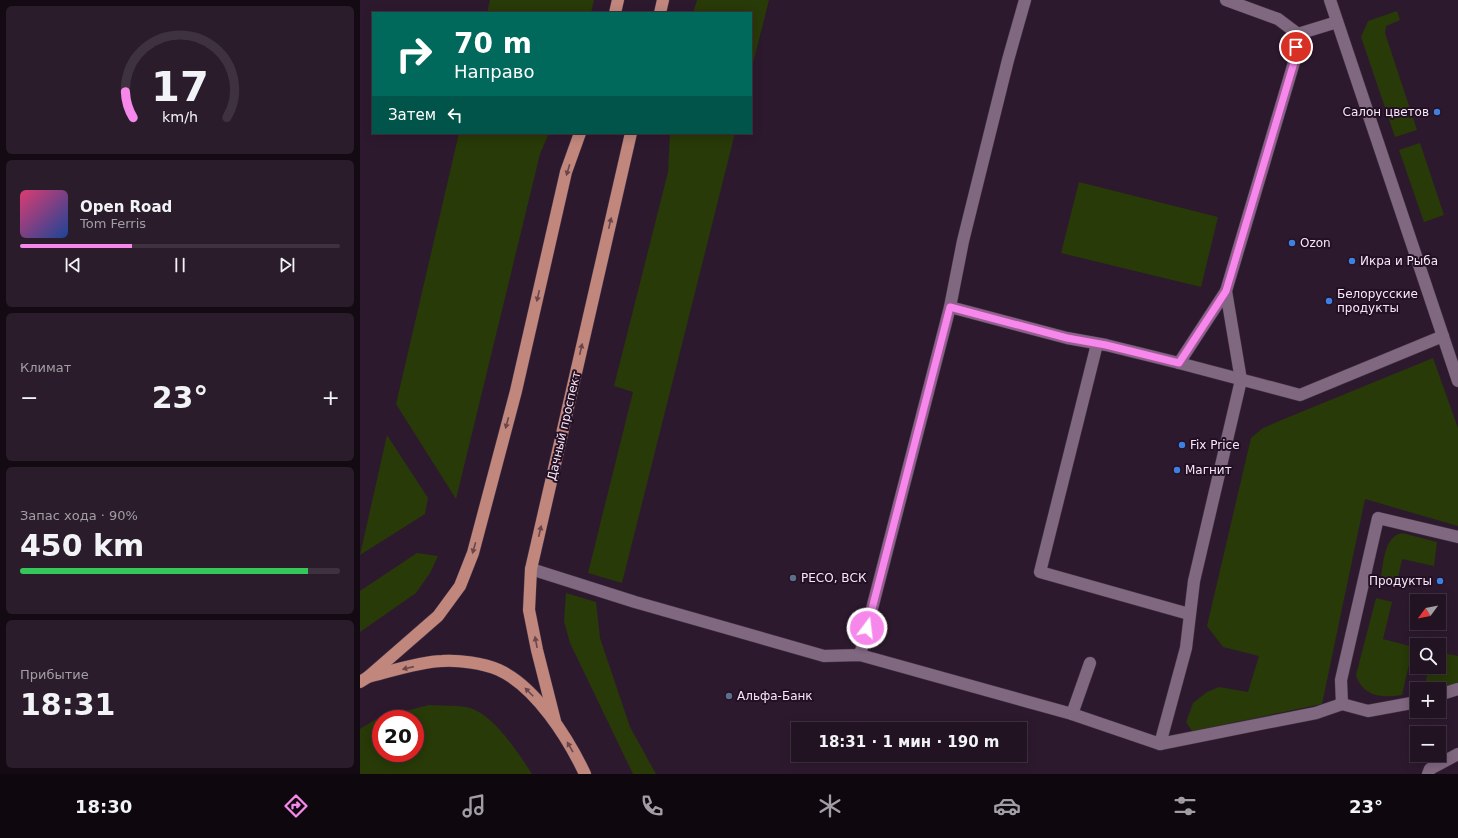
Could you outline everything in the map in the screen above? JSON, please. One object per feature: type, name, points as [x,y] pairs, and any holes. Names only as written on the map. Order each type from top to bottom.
[{"type":"main road","points":[[615,12],[618,0]]},
{"type":"main road","points":[[660,12],[663,0]]},
{"type":"main road","points":[[364,680],[438,616],[460,586],[473,553],[516,391],[566,172],[580,134]]},
{"type":"main road","name":"Дачный проспект","points":[[555,721],[537,650],[529,610],[531,569],[631,134]]},
{"type":"main road","points":[[364,680],[441,661],[472,663],[499,670],[526,689],[555,721],[585,774]]},
{"type":"lane","points":[[860,655],[950,307],[975,192],[1008,60],[1026,0]]},
{"type":"lane","points":[[1226,0],[1278,19],[1298,34]]},
{"type":"lane","points":[[1330,0],[1458,381]]},
{"type":"lane","points":[[1298,34],[1337,22]]},
{"type":"lane","points":[[1179,363],[1226,291],[1295,59],[1298,34]]},
{"type":"lane","points":[[1160,744],[1186,648],[1194,581],[1241,380],[1226,291]]},
{"type":"lane","points":[[950,307],[1067,338],[1179,363],[1300,395],[1443,336]]},
{"type":"lane","points":[[1098,344],[1040,572],[1189,614]]},
{"type":"lane","points":[[1342,704],[1341,680],[1378,518],[1458,536]]},
{"type":"lane","points":[[531,569],[634,602],[824,656],[860,655],[1072,714],[1160,744],[1316,713],[1342,704],[1368,711],[1410,703]]},
{"type":"lane","points":[[1072,714],[1090,663]]},
{"type":"lane","points":[[1446,693],[1458,689]]},
{"type":"lane","points":[[1428,774],[1430,769],[1458,754]]},
{"type":"green space","points":[[490,0],[594,0],[591,12],[487,12]]},
{"type":"green space","points":[[697,0],[769,0],[752,67],[752,12],[693,12]]},
{"type":"green space","points":[[1397,11],[1400,20],[1386,26],[1385,33],[1417,130],[1395,137],[1361,37],[1368,21]]},
{"type":"green space","points":[[459,134],[549,134],[540,154],[456,499],[396,404]]},
{"type":"green space","points":[[670,134],[735,134],[622,583],[588,573],[633,392],[614,386],[668,172]]},
{"type":"green space","points":[[1420,143],[1444,215],[1424,222],[1399,150]]},
{"type":"green space","points":[[1079,182],[1218,217],[1201,287],[1061,253]]},
{"type":"green space","points":[[1433,358],[1458,428],[1458,526],[1365,499],[1322,704],[1192,731],[1186,722],[1193,703],[1207,692],[1219,687],[1248,692],[1259,656],[1223,647],[1207,626],[1251,438],[1263,428]]},
{"type":"green space","points":[[387,435],[428,498],[425,514],[360,555]]},
{"type":"green space","points":[[1402,533],[1437,542],[1434,566],[1402,559],[1396,588],[1380,584],[1387,546],[1396,535]]},
{"type":"green space","points":[[417,553],[438,556],[430,573],[416,593],[360,632],[360,591]]},
{"type":"green space","points":[[566,593],[596,602],[600,638],[630,727],[656,774],[633,774],[570,643],[564,621]]},
{"type":"green space","points":[[1376,598],[1392,602],[1383,639],[1410,646],[1410,660],[1402,695],[1381,696],[1368,692],[1363,688],[1356,675]]},
{"type":"green space","points":[[1446,653],[1458,656],[1458,683],[1446,687],[1446,682],[1426,682],[1427,674],[1446,674]]},
{"type":"green space","points":[[429,705],[466,707],[476,710],[486,717],[504,734],[532,774],[360,774],[360,729],[372,722],[372,762],[424,762],[424,710],[409,710]]},
{"type":"place","name":"Салон цветов","points":[[1437,112]]},
{"type":"place","name":"Ozon","points":[[1292,243]]},
{"type":"place","name":"Икра и Рыба","points":[[1352,261]]},
{"type":"place","name":"Белорусские продукты","points":[[1329,301]]},
{"type":"place","name":"Fix Price","points":[[1182,445]]},
{"type":"place","name":"Магнит","points":[[1177,470]]},
{"type":"place","name":"РЕСО, ВСК","points":[[793,578]]},
{"type":"place","name":"Продукты","points":[[1440,581]]},
{"type":"place","name":"Альфа-Банк","points":[[729,696]]},
{"type":"route","points":[[867,628],[950,307],[1067,338],[1106,345],[1179,363],[1226,291],[1295,59],[1296,47]]}]
